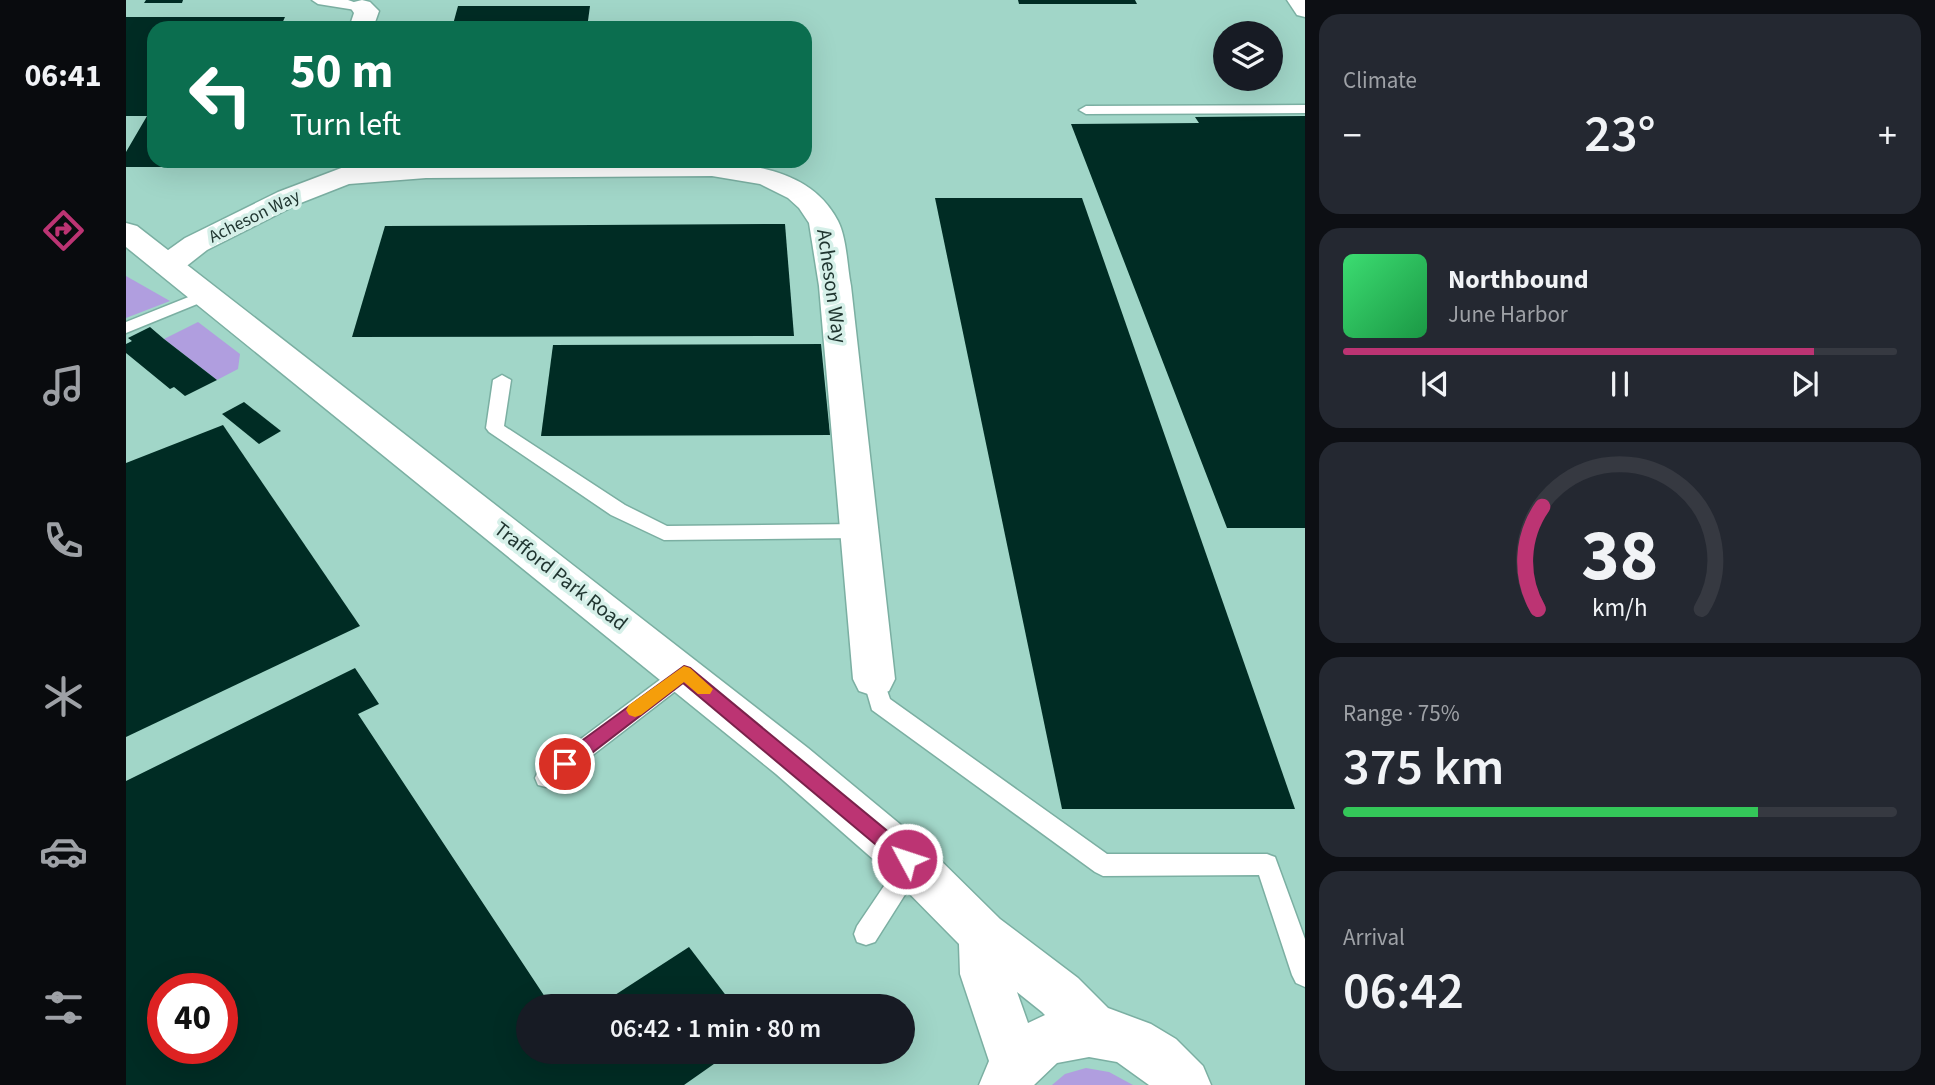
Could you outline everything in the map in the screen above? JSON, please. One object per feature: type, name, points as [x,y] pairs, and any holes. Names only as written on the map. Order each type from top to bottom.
[{"type":"street","points":[[1298,0],[1305,10]]},
{"type":"street","name":"Acheson Way","points":[[168,265],[196,244],[340,169],[712,168],[768,177],[798,192],[819,212],[824,223],[835,286],[874,679]]},
{"type":"street","name":"Trafford Park Road","points":[[126,232],[684,673],[907,859],[983,935],[1060,995],[1095,1032]]},
{"type":"street","points":[[983,935],[985,974],[1011,1074]]},
{"type":"street","points":[[1011,1074],[1040,1042],[1066,1033],[1095,1032],[1124,1038],[1153,1053],[1184,1085]]},
{"type":"lane","points":[[318,0],[337,1],[362,18]]},
{"type":"lane","points":[[1086,110],[1305,109]]},
{"type":"lane","points":[[126,328],[206,295]]},
{"type":"lane","points":[[502,380],[495,428],[618,510],[664,533],[860,531]]},
{"type":"lane","points":[[546,778],[684,673]]},
{"type":"lane","points":[[874,679],[880,704],[1104,865],[1267,864],[1305,975]]},
{"type":"lane","points":[[866,934],[898,886],[907,859]]},
{"type":"shaded area","points":[[126,276],[170,301],[126,318]]},
{"type":"shaded area","points":[[198,322],[240,354],[238,369],[217,380],[164,339]]},
{"type":"shaded area","points":[[1086,1068],[1109,1072],[1133,1085],[1052,1085],[1065,1074]]},
{"type":"building","points":[[146,0],[183,0],[182,3],[144,3]]},
{"type":"building","points":[[1018,0],[1135,0],[1137,4],[1019,4]]},
{"type":"building","points":[[458,6],[590,6],[588,21],[454,21]]},
{"type":"building","points":[[126,17],[285,17],[283,21],[147,21],[147,116],[126,116]]},
{"type":"building","points":[[147,116],[147,167],[126,167],[126,152]]},
{"type":"building","points":[[1305,116],[1305,528],[1227,528],[1071,124],[1199,123],[1195,117]]},
{"type":"building","points":[[935,198],[1082,198],[1295,809],[1062,809]]},
{"type":"building","points":[[785,224],[794,336],[352,337],[385,226]]},
{"type":"building","points":[[150,327],[217,380],[185,396],[174,387],[170,389],[126,353],[126,344],[132,341],[128,338]]},
{"type":"building","points":[[821,344],[830,435],[541,436],[553,345]]},
{"type":"building","points":[[244,402],[281,431],[259,444],[222,414]]},
{"type":"building","points":[[223,425],[360,626],[126,737],[126,463]]},
{"type":"building","points":[[355,668],[379,704],[358,714],[543,994],[516,994],[516,1064],[714,1064],[684,1085],[126,1085],[126,781]]},
{"type":"building","points":[[689,947],[725,994],[617,994]]},
{"type":"slow traffic","points":[[635,710],[684,673],[704,689]]},
{"type":"route","points":[[565,764],[684,673],[907,859]]}]
